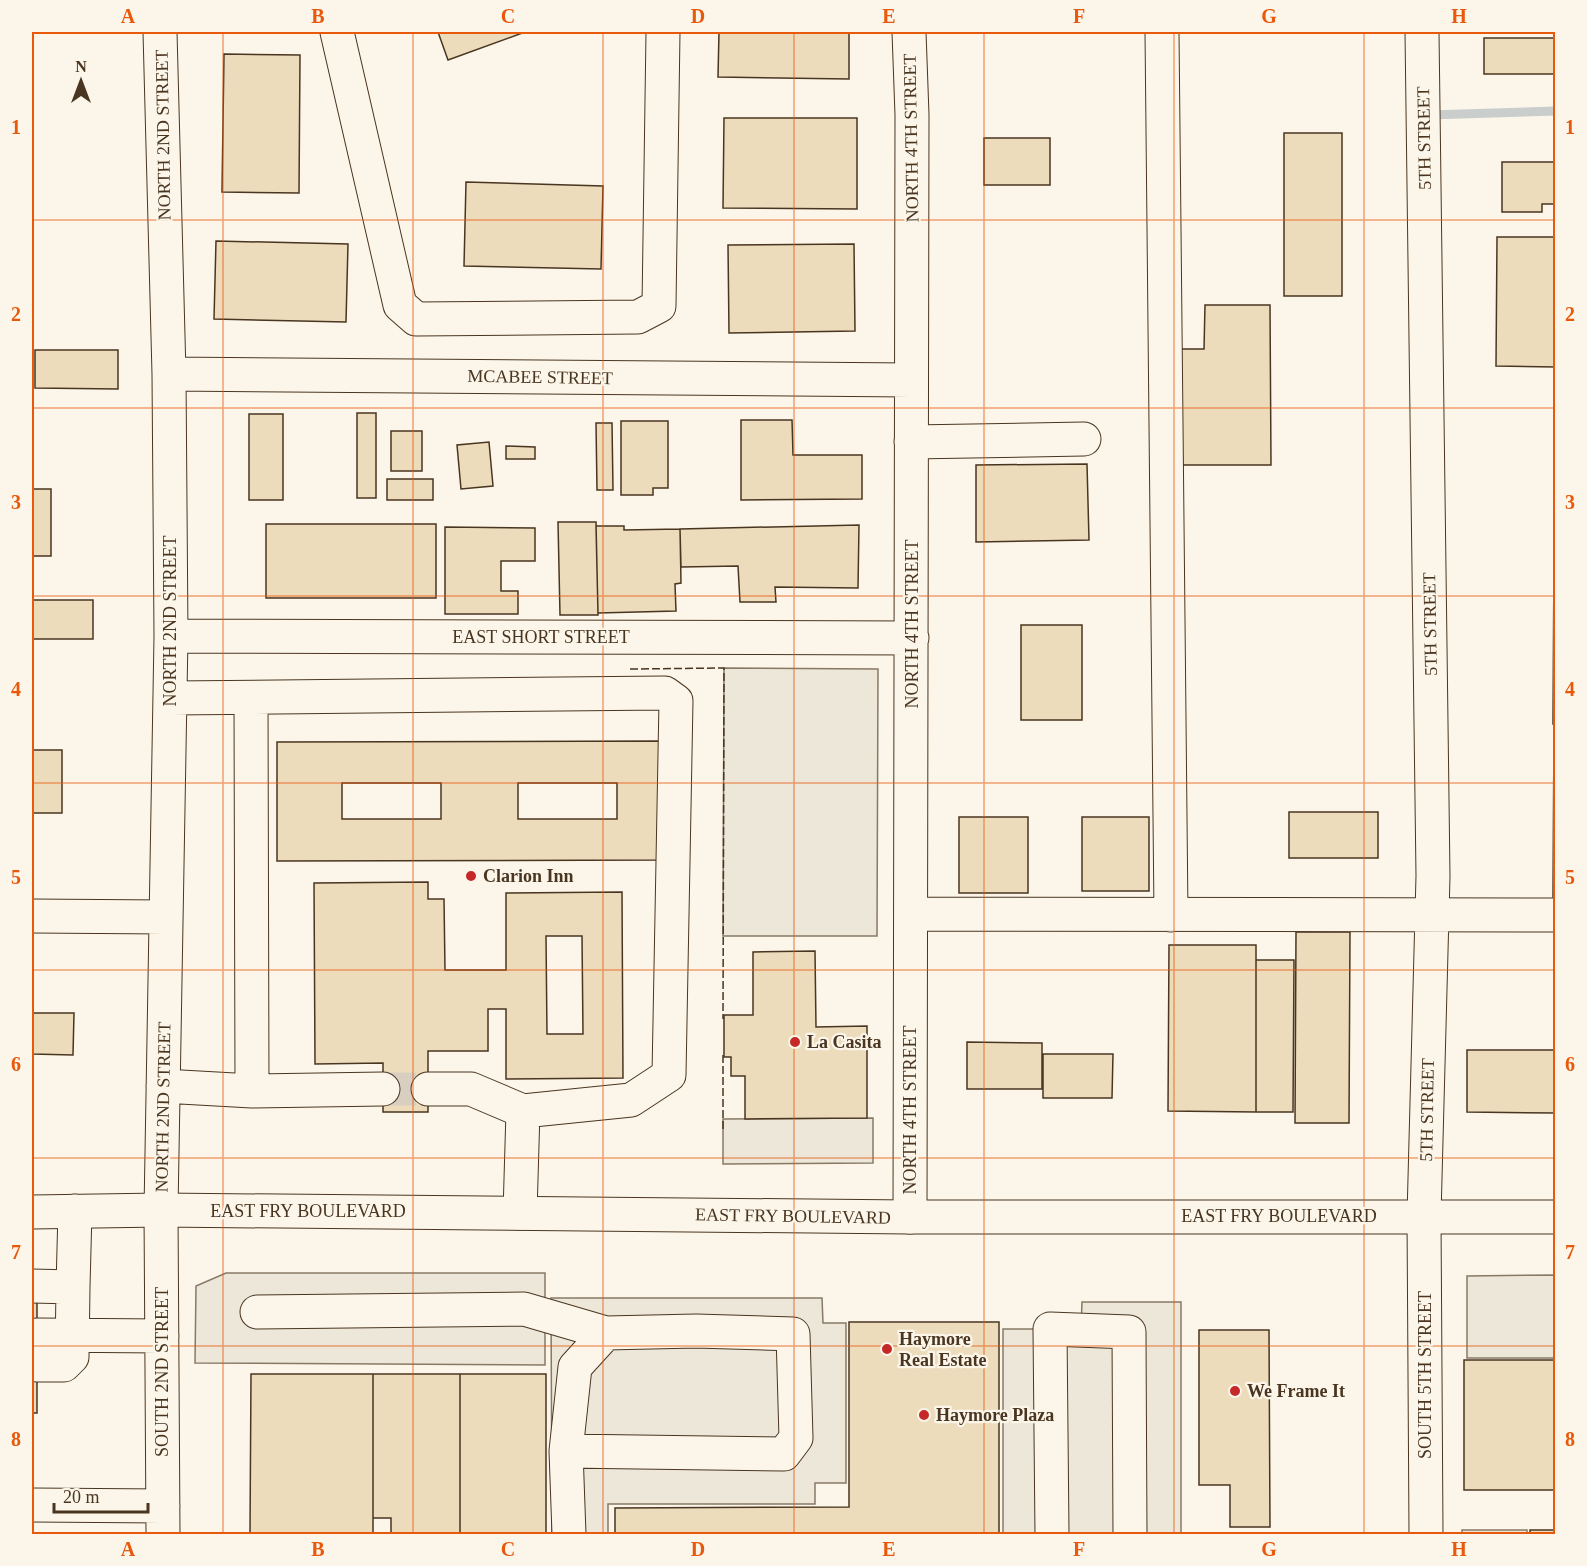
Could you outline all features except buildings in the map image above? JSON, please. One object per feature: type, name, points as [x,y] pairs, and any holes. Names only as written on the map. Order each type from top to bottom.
[{"type":"street","name":"NORTH 2ND STREET","points":[[160,32],[169,374],[171,636],[161,1210]]},
{"type":"street","points":[[337,32],[400,305],[416,319],[638,317],[659,306],[663,32]]},
{"type":"street","name":"NORTH 4TH STREET","points":[[909,32],[912,638],[910,1217]]},
{"type":"street","points":[[1162,32],[1172,915]]},
{"type":"street","name":"5TH STREET","points":[[1422,32],[1432,916],[1424,1216]]},
{"type":"street","name":"MCABEE STREET","points":[[169,374],[911,381]]},
{"type":"street","points":[[911,442],[1084,439]]},
{"type":"street","name":"EAST SHORT STREET","points":[[171,636],[912,638]]},
{"type":"street","points":[[170,698],[665,693],[676,701],[669,1075],[631,1100],[523,1111],[471,1089],[428,1089]]},
{"type":"street","points":[[251,698],[252,1091]]},
{"type":"street","points":[[911,914],[1556,915]]},
{"type":"street","points":[[32,916],[166,917]]},
{"type":"street","points":[[163,1086],[252,1091],[383,1089]]},
{"type":"street","points":[[520,1213],[523,1111]]},
{"type":"street","name":"EAST FRY BOULEVARD","points":[[32,1212],[161,1210],[910,1217],[1556,1217]]},
{"type":"street","name":"SOUTH 2ND STREET","points":[[161,1210],[163,1520]]},
{"type":"street","points":[[73,1336],[75,1211]]},
{"type":"street","name":"SOUTH 5TH STREET","points":[[1424,1216],[1426,1534]]},
{"type":"street","points":[[32,1286],[73,1287]]},
{"type":"street","points":[[257,1311],[524,1309],[606,1333],[696,1331],[793,1334],[796,1438],[784,1454],[566,1451]]},
{"type":"street","points":[[1052,1534],[1050,1329],[1129,1332],[1130,1534]]},
{"type":"street","points":[[569,1534],[566,1451],[574,1367],[606,1333]]},
{"type":"street","points":[[37,1350],[73,1336],[162,1336]]},
{"type":"street","points":[[32,1505],[163,1520]]},
{"type":"shaded area","points":[[724,668],[878,669],[877,936],[723,936]]},
{"type":"shaded area","points":[[873,1118],[873,1163],[723,1164],[723,1119]]},
{"type":"shaded area","points":[[226,1273],[545,1273],[545,1365],[195,1363],[196,1286]]},
{"type":"shaded area","points":[[1555,1275],[1555,1358],[1467,1358],[1467,1276]]},
{"type":"shaded area","points":[[551,1298],[822,1298],[823,1323],[846,1323],[846,1483],[815,1483],[815,1504],[608,1504],[608,1534],[552,1534]]},
{"type":"shaded area","points":[[1082,1302],[1181,1302],[1181,1534],[1003,1534],[1003,1329],[1081,1329]]},
{"type":"shaded area","points":[[1462,1530],[1527,1530],[1527,1534],[1462,1534]]},
{"type":"waterway","points":[[1429,115],[1556,111]]},
{"type":"tunnel","points":[[383,1089],[428,1089]]},
{"type":"fence","points":[[630,669],[724,668],[723,1019]]},
{"type":"fence","points":[[723,1055],[723,1129]]},
{"type":"place","name":"Clarion Inn","points":[[471,876]]},
{"type":"place","name":"La Casita","points":[[795,1042]]},
{"type":"place","name":"Haymore Real Estate","points":[[887,1349]]},
{"type":"place","name":"We Frame It","points":[[1235,1391]]},
{"type":"place","name":"Haymore Plaza","points":[[924,1415]]}]
